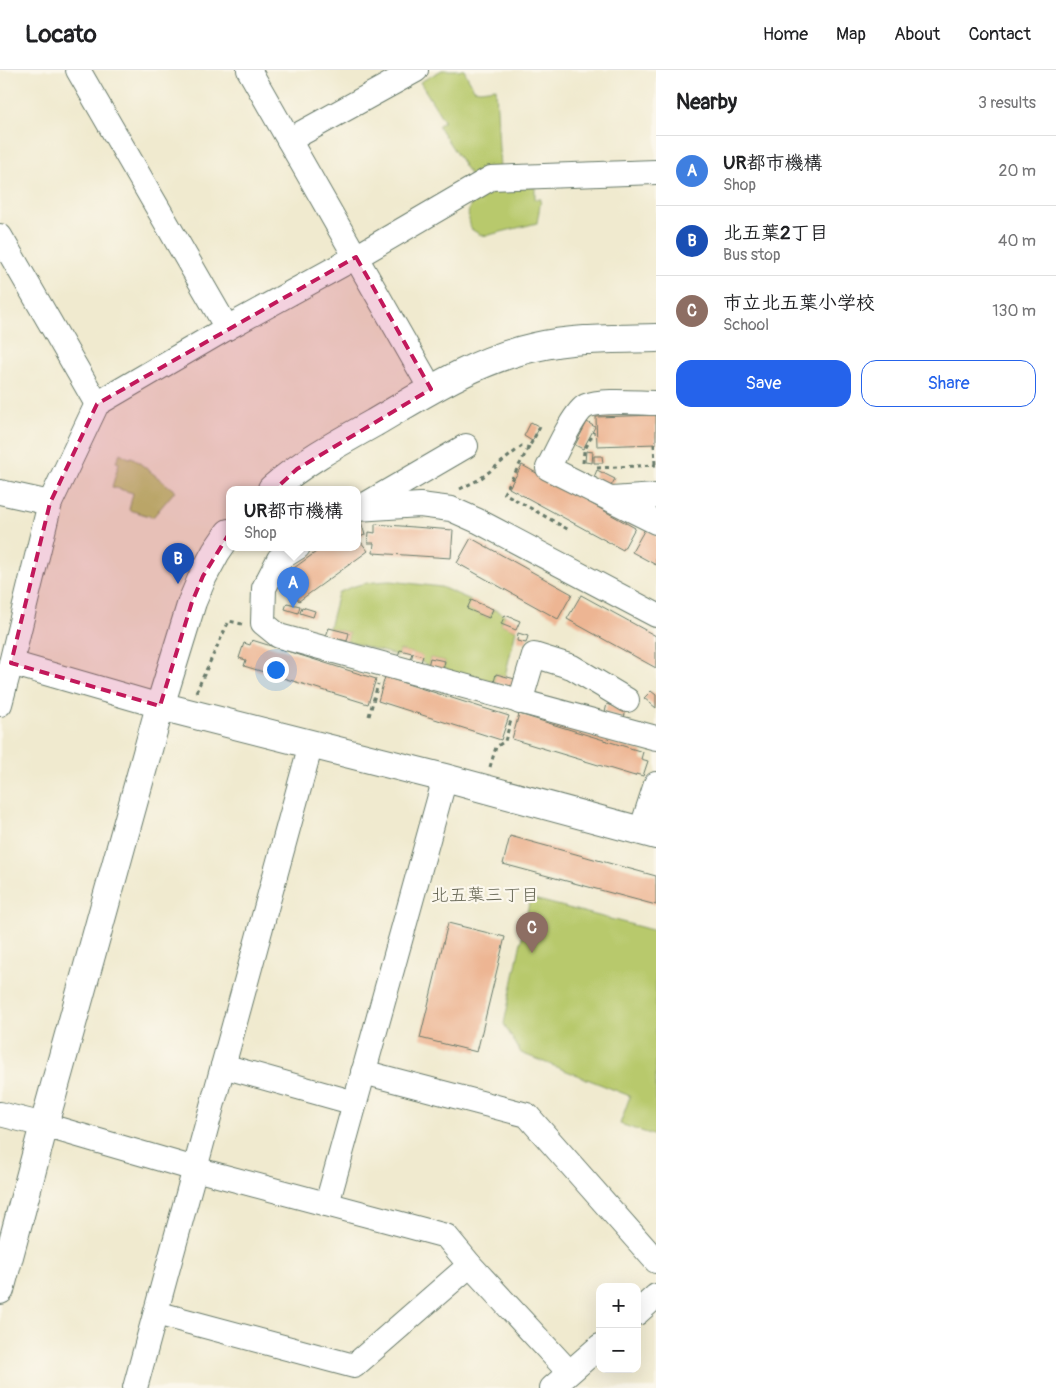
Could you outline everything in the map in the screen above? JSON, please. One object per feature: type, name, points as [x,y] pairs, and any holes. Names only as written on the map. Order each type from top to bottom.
[{"type":"street","points":[[78,70],[227,328]]},
{"type":"street","points":[[249,70],[431,389]]},
{"type":"street","points":[[289,140],[411,71]]},
{"type":"street","points":[[0,704],[12,663],[50,503],[97,404],[491,178],[656,172]]},
{"type":"street","points":[[0,236],[97,404]]},
{"type":"street","points":[[276,486],[317,456],[431,389],[478,366],[534,347],[571,340],[656,338]]},
{"type":"street","points":[[656,403],[606,403],[585,406],[576,416],[548,468],[575,474],[610,499],[656,522]]},
{"type":"street","points":[[361,507],[466,446]]},
{"type":"street","points":[[0,492],[50,503]]},
{"type":"street","points":[[610,499],[656,496]]},
{"type":"street","points":[[361,509],[420,505],[451,509],[478,521],[656,615]]},
{"type":"street","points":[[0,1290],[160,706],[192,602],[203,576],[226,537]]},
{"type":"street","points":[[292,551],[279,559],[264,588],[263,623],[279,636],[656,738]]},
{"type":"street","points":[[518,701],[534,655],[572,667],[627,700]]},
{"type":"street","points":[[12,663],[160,706],[445,778],[649,833],[656,784]]},
{"type":"street","points":[[135,1388],[311,744]]},
{"type":"street","points":[[327,1204],[445,778]]},
{"type":"street","points":[[223,1066],[355,1103]]},
{"type":"street","points":[[363,1072],[527,1115],[656,1261]]},
{"type":"street","points":[[0,1114],[195,1169],[446,1236],[470,1265],[570,1372]]},
{"type":"street","points":[[156,1313],[354,1366],[470,1265]]},
{"type":"street","points":[[641,1309],[656,1296]]},
{"type":"street","points":[[552,1388],[596,1349]]},
{"type":"path","points":[[540,427],[504,493],[569,530]]},
{"type":"path","points":[[575,474],[584,451],[596,429]]},
{"type":"path","points":[[575,474],[590,468],[656,465],[654,444]]},
{"type":"path","points":[[427,506],[480,479],[522,446],[553,458]]},
{"type":"path","points":[[195,695],[229,621],[248,626]]},
{"type":"path","points":[[369,716],[384,664]]},
{"type":"path","points":[[491,763],[496,747],[505,740],[518,701]]},
{"type":"highlighted area","points":[[356,257],[431,389],[297,469],[232,529],[203,576],[192,602],[160,706],[11,663],[50,503],[97,404]]},
{"type":"green space","points":[[442,70],[464,70],[474,89],[496,88],[500,170],[475,182],[438,126],[444,121],[420,82]]},
{"type":"green space","points":[[535,187],[535,199],[541,199],[537,223],[485,236],[471,229],[468,217],[469,209],[473,201],[480,196],[488,192],[508,188]]},
{"type":"green space","points":[[120,453],[129,458],[132,457],[175,491],[153,517],[129,510],[133,493],[112,487],[119,463],[116,462]]},
{"type":"green space","points":[[391,581],[441,587],[471,600],[468,609],[489,618],[493,609],[505,615],[501,624],[516,630],[505,676],[496,674],[494,682],[443,670],[445,661],[430,658],[428,666],[421,662],[422,656],[400,650],[398,656],[347,641],[349,633],[329,628],[338,593],[364,584]]},
{"type":"green space","points":[[530,898],[656,931],[656,1136],[620,1124],[630,1096],[521,1053],[504,1024]]},
{"type":"building","points":[[656,415],[656,444],[597,446],[596,417]]},
{"type":"building","points":[[531,422],[540,427],[532,441],[524,436]]},
{"type":"building","points":[[587,422],[595,427],[583,449],[575,445]]},
{"type":"building","points":[[586,451],[593,452],[592,463],[585,462]]},
{"type":"building","points":[[594,456],[602,456],[603,463],[594,463]]},
{"type":"building","points":[[522,465],[635,528],[623,550],[509,488]]},
{"type":"building","points":[[597,470],[615,479],[611,486],[594,477]]},
{"type":"building","points":[[361,522],[365,535],[361,536]]},
{"type":"building","points":[[375,524],[453,530],[451,558],[373,553],[374,543],[368,543],[369,532],[375,533]]},
{"type":"building","points":[[645,529],[656,535],[656,565],[632,552]]},
{"type":"building","points":[[471,538],[572,594],[558,619],[457,563]]},
{"type":"building","points":[[361,542],[368,551],[299,601],[278,575],[285,570],[287,573],[317,551],[361,551]]},
{"type":"building","points":[[581,595],[656,636],[656,668],[567,619]]},
{"type":"building","points":[[471,600],[493,609],[489,618],[467,609]]},
{"type":"building","points":[[287,603],[300,606],[298,613],[285,609]]},
{"type":"building","points":[[302,607],[315,611],[313,617],[300,613]]},
{"type":"building","points":[[505,615],[520,621],[516,630],[501,624]]},
{"type":"building","points":[[329,628],[349,633],[347,641],[326,636]]},
{"type":"building","points":[[518,633],[528,636],[526,643],[517,641]]},
{"type":"building","points":[[252,640],[376,679],[368,704],[244,666],[246,660],[239,658],[244,643],[250,645]]},
{"type":"building","points":[[400,650],[412,653],[410,659],[398,656]]},
{"type":"building","points":[[413,653],[423,656],[421,662],[411,660]]},
{"type":"building","points":[[430,658],[445,661],[443,670],[428,666]]},
{"type":"building","points":[[496,674],[515,679],[513,687],[494,682]]},
{"type":"building","points":[[385,677],[509,716],[501,740],[378,701]]},
{"type":"building","points":[[651,691],[656,695],[656,708],[644,698]]},
{"type":"building","points":[[607,704],[626,710],[624,718],[605,712]]},
{"type":"building","points":[[519,714],[643,752],[641,759],[648,761],[643,776],[636,774],[635,776],[512,739]]},
{"type":"building","points":[[510,836],[656,876],[656,905],[503,864]]},
{"type":"building","points":[[448,923],[505,937],[477,1052],[420,1038]]},
{"type":"place","name":"北五葉2丁目","points":[[178,584]]},
{"type":"place","name":"UR都市機構","points":[[293,608]]},
{"type":"place","name":"市立北五葉小学校","points":[[532,953]]},
{"type":"district","name":"北五葉三丁目","points":[[485,895]]}]
